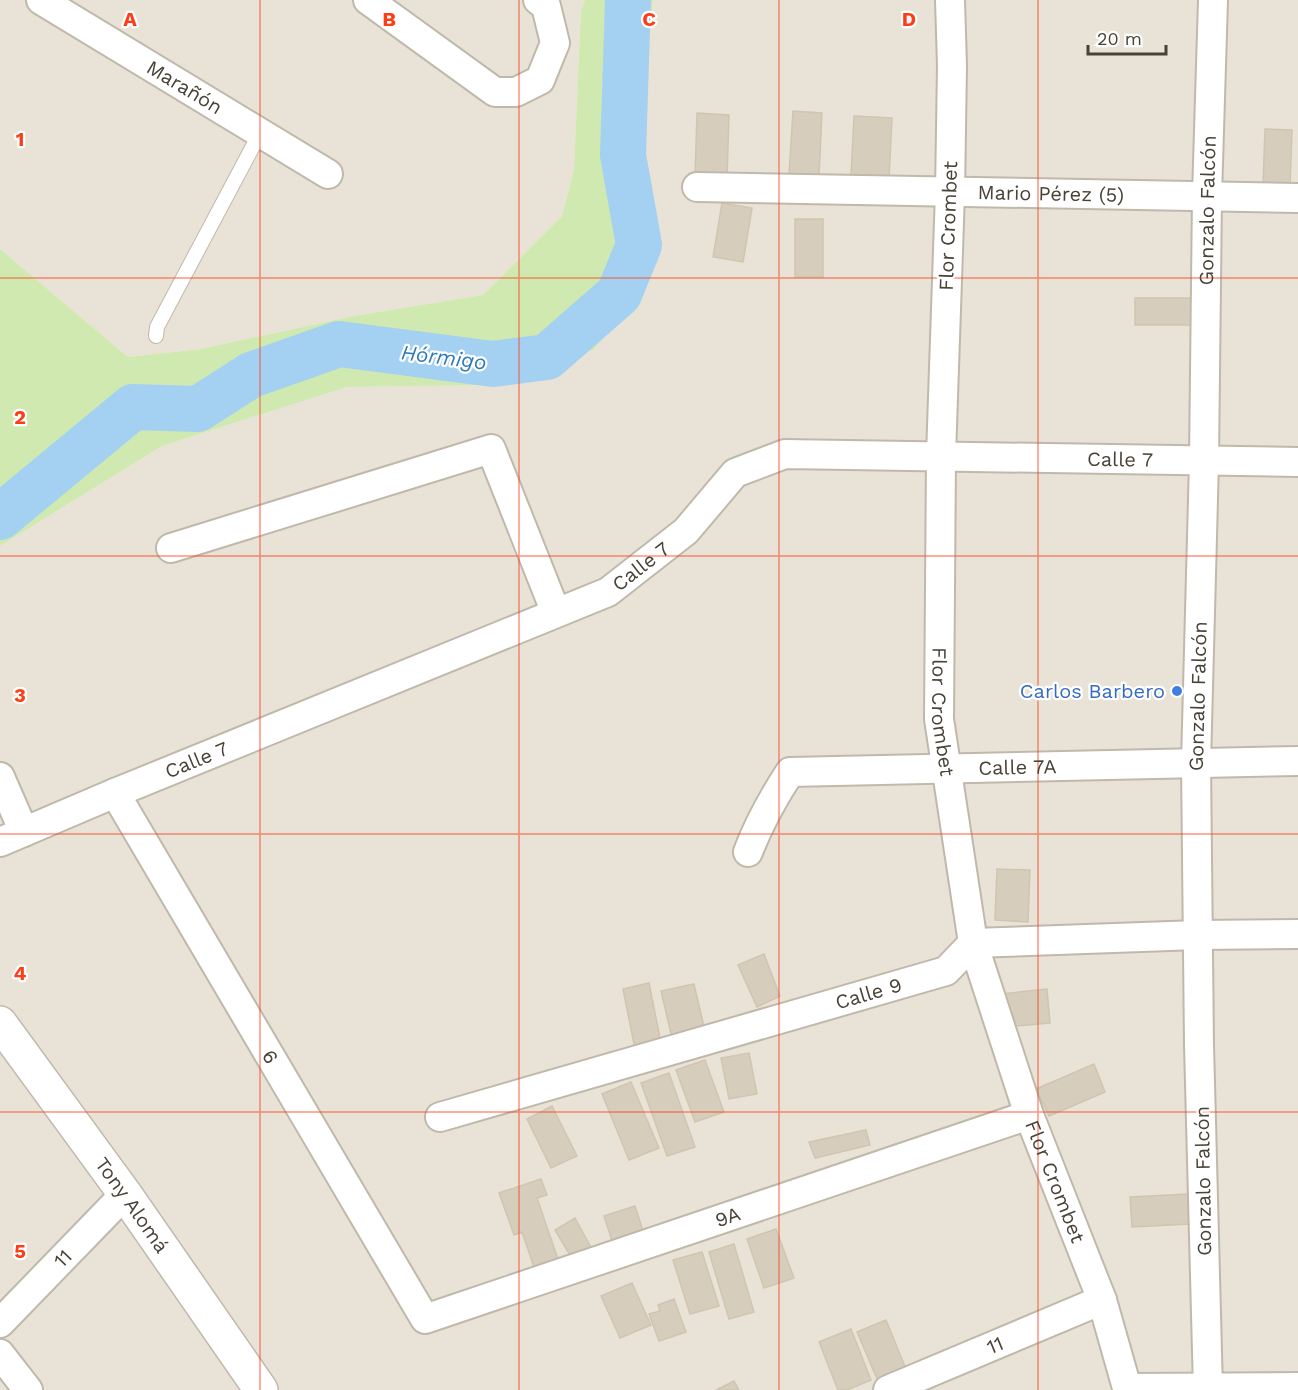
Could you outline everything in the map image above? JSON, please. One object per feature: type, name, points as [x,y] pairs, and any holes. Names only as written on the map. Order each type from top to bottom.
[{"type":"street","name":"Marañón","points":[[41,0],[328,174]]},
{"type":"street","points":[[368,0],[495,92],[516,92],[540,80],[555,43],[546,6],[538,0]]},
{"type":"street","name":"Flor Crombet","points":[[950,0],[952,66],[941,456],[939,719],[973,943],[1029,1115],[1102,1300],[1127,1388],[1135,1389]]},
{"type":"street","name":"Gonzalo Falcón","points":[[1208,1388],[1196,762],[1204,461],[1206,196],[1213,0]]},
{"type":"street","name":"Mario Pérez (5)","points":[[697,187],[1298,198]]},
{"type":"street","points":[[171,548],[491,449],[556,613]]},
{"type":"street","name":"Calle 7","points":[[12,837],[608,592],[687,531],[735,473],[785,454],[1298,462]]},
{"type":"street","name":"Calle 7A","points":[[748,852],[756,829],[772,798],[790,772],[1298,761]]},
{"type":"street","points":[[0,777],[12,837]]},
{"type":"street","name":"6","points":[[115,793],[425,1319]]},
{"type":"street","points":[[973,943],[1298,934]]},
{"type":"street","name":"Calle 9","points":[[440,1117],[946,971],[973,943]]},
{"type":"street","name":"Tony Alomá","points":[[0,1023],[124,1194],[261,1390]]},
{"type":"street","name":"9A","points":[[425,1319],[1029,1115]]},
{"type":"street","name":"11","points":[[0,1323],[124,1194]]},
{"type":"street","name":"11","points":[[888,1390],[1102,1300]]},
{"type":"street","points":[[0,1354],[28,1390]]},
{"type":"street","points":[[1135,1389],[1298,1387]]},
{"type":"lane","points":[[156,336],[158,327],[260,133]]},
{"type":"shaded area","points":[[0,0],[585,0],[581,10],[574,169],[562,216],[483,295],[354,316],[200,349],[128,357],[0,249]]},
{"type":"shaded area","points":[[653,0],[1298,0],[1298,1390],[0,1390],[0,546],[162,446],[347,387],[495,385],[649,243],[641,126]]},
{"type":"green space","points":[[585,0],[653,0],[641,126],[649,243],[647,285],[593,350],[495,385],[347,387],[162,446],[0,546],[0,249],[128,357],[200,349],[354,316],[483,295],[562,216],[574,169],[581,10]]},
{"type":"building","points":[[793,111],[822,113],[819,176],[789,174]]},
{"type":"building","points":[[697,113],[729,115],[727,178],[695,176]]},
{"type":"building","points":[[854,116],[892,118],[889,179],[851,176]]},
{"type":"building","points":[[1265,129],[1292,130],[1290,187],[1263,185]]},
{"type":"building","points":[[722,203],[752,208],[743,262],[713,257]]},
{"type":"building","points":[[795,219],[823,219],[823,277],[795,277]]},
{"type":"building","points":[[1135,298],[1197,298],[1198,325],[1135,325]]},
{"type":"building","points":[[997,869],[1030,870],[1028,922],[995,920]]},
{"type":"building","points":[[764,954],[780,996],[757,1007],[738,965]]},
{"type":"building","points":[[649,983],[661,1043],[635,1049],[623,989]]},
{"type":"building","points":[[694,984],[705,1031],[672,1038],[661,991]]},
{"type":"building","points":[[1047,989],[1050,1023],[1005,1027],[1001,994]]},
{"type":"building","points":[[749,1053],[757,1094],[729,1099],[721,1058]]},
{"type":"building","points":[[705,1060],[724,1112],[695,1122],[676,1070]]},
{"type":"building","points":[[1094,1064],[1105,1092],[1049,1116],[1036,1089]]},
{"type":"building","points":[[669,1073],[695,1147],[667,1156],[641,1083]]},
{"type":"building","points":[[631,1082],[659,1148],[629,1160],[602,1094]]},
{"type":"building","points":[[552,1106],[577,1156],[551,1168],[527,1119]]},
{"type":"building","points":[[866,1130],[870,1145],[815,1158],[809,1142]]},
{"type":"building","points":[[541,1179],[547,1195],[537,1198],[560,1265],[536,1273],[522,1232],[514,1235],[499,1193]]},
{"type":"building","points":[[1188,1194],[1190,1224],[1132,1227],[1130,1197]]},
{"type":"building","points":[[635,1206],[646,1240],[615,1250],[604,1216]]},
{"type":"building","points":[[575,1218],[593,1251],[574,1262],[555,1230]]},
{"type":"building","points":[[776,1229],[794,1278],[764,1288],[747,1239]]},
{"type":"building","points":[[734,1244],[754,1312],[729,1319],[709,1252]]},
{"type":"building","points":[[702,1252],[719,1306],[690,1314],[673,1260]]},
{"type":"building","points":[[632,1283],[651,1325],[620,1338],[601,1296]]},
{"type":"building","points":[[674,1299],[686,1332],[659,1341],[649,1314],[660,1311],[658,1305]]},
{"type":"building","points":[[886,1320],[906,1369],[878,1381],[857,1332]]},
{"type":"building","points":[[851,1329],[871,1380],[847,1390],[838,1390],[819,1342]]},
{"type":"building","points":[[734,1381],[739,1390],[716,1390]]},
{"type":"waterway","name":"Hórmigo","points":[[0,517],[133,407],[198,409],[251,375],[339,344],[493,364],[547,357],[619,294],[639,245],[623,155],[628,0]]},
{"type":"place","name":"Carlos Barbero","points":[[1177,691]]}]
